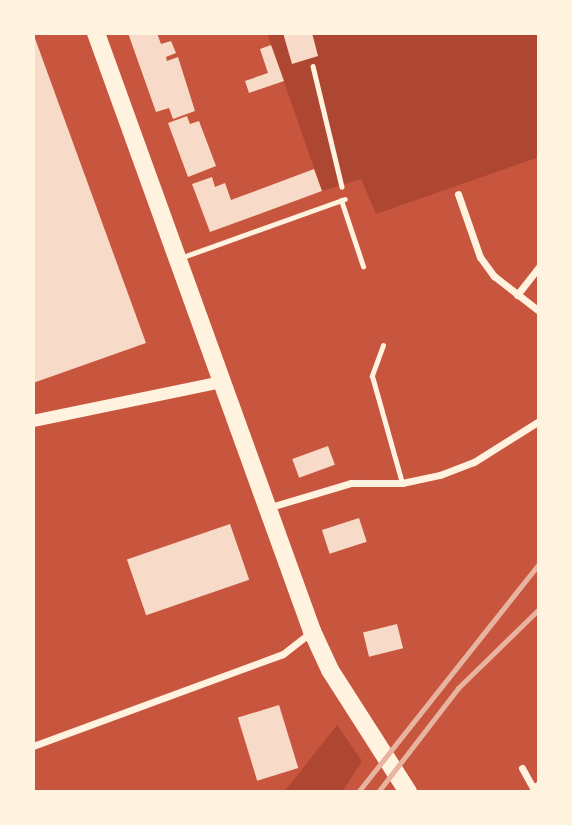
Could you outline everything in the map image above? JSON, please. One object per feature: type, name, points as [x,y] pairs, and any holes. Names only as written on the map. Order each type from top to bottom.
[{"type":"main road","points":[[96,33],[312,631],[353,709],[408,792]]},
{"type":"street","points":[[458,194],[480,257],[517,295],[539,311]]},
{"type":"street","points":[[517,295],[539,267]]},
{"type":"street","points":[[33,421],[221,382]]},
{"type":"street","points":[[267,508],[351,483],[402,483],[474,462],[539,421]]},
{"type":"street","points":[[33,746],[283,654],[312,631]]},
{"type":"street","points":[[522,768],[533,788],[539,784]]},
{"type":"lane","points":[[178,259],[343,200],[363,266]]},
{"type":"lane","points":[[383,345],[372,376],[402,483]]},
{"type":"path","points":[[313,66],[343,200]]},
{"type":"shaded area","points":[[267,33],[539,33],[539,157],[376,214],[361,179],[322,191]]},
{"type":"shaded area","points":[[337,725],[362,761],[342,792],[284,792]]},
{"type":"building","points":[[33,33],[146,343],[33,383]]},
{"type":"building","points":[[128,33],[157,33],[161,44],[171,41],[176,53],[166,57],[167,61],[178,57],[195,111],[173,119],[169,108],[156,112]]},
{"type":"building","points":[[283,33],[312,33],[318,56],[292,64]]},
{"type":"building","points":[[271,45],[284,81],[249,93],[245,81],[268,73],[260,49]]},
{"type":"building","points":[[187,116],[190,124],[199,121],[216,166],[188,177],[168,123]]},
{"type":"building","points":[[314,169],[322,191],[210,232],[192,184],[212,177],[215,187],[225,183],[231,200]]},
{"type":"building","points":[[328,446],[335,465],[299,478],[292,459]]},
{"type":"building","points":[[359,518],[367,542],[330,554],[322,530]]},
{"type":"building","points":[[230,524],[249,580],[146,615],[127,559]]},
{"type":"building","points":[[397,624],[403,648],[369,657],[363,632]]},
{"type":"building","points":[[279,705],[298,768],[257,781],[238,718]]},
{"type":"railway","points":[[358,792],[539,564]]},
{"type":"railway","points":[[378,792],[458,688],[539,609]]}]
